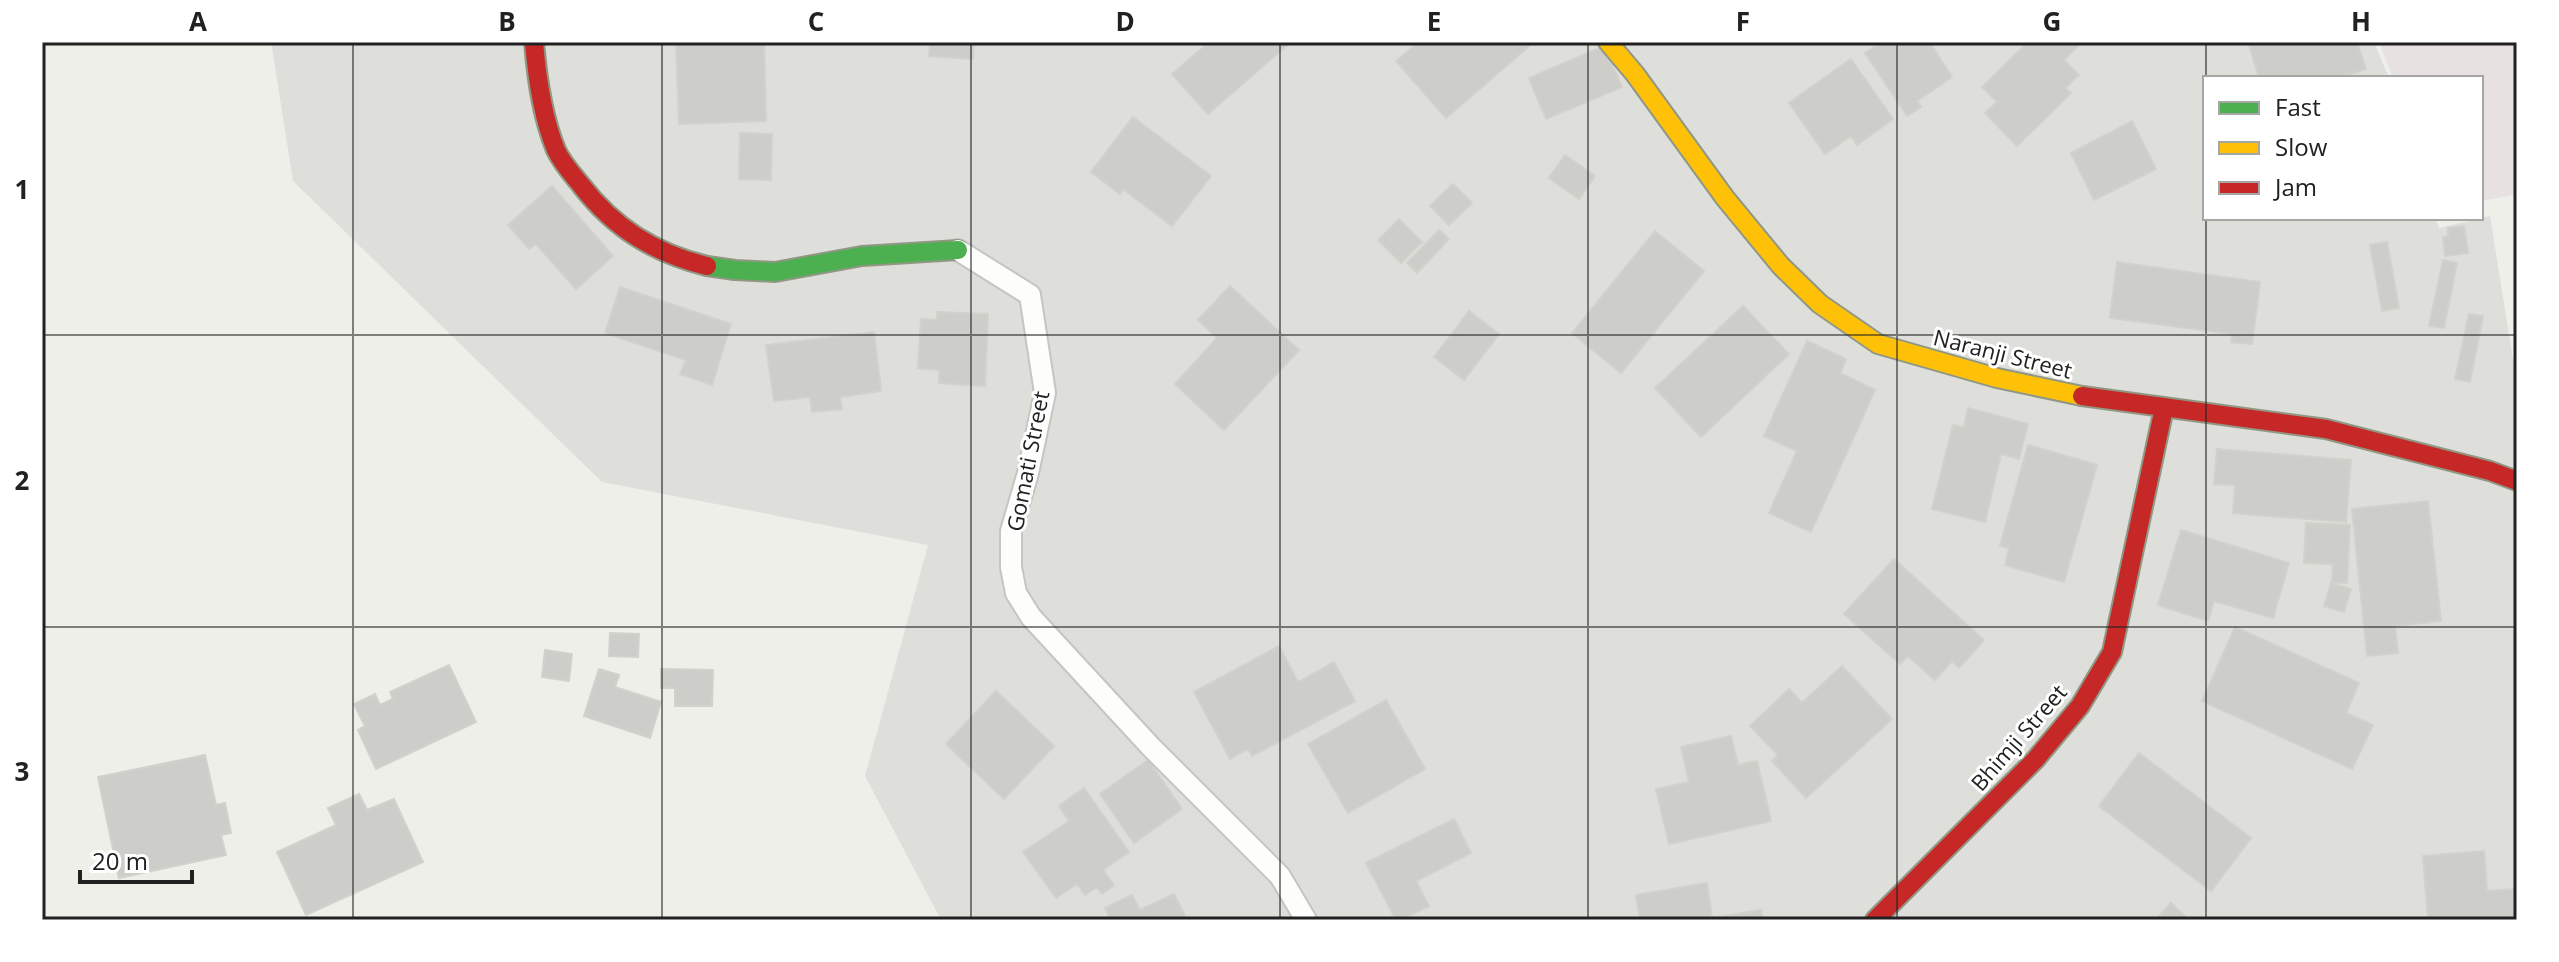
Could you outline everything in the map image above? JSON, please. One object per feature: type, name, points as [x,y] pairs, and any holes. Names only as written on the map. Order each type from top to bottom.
[{"type":"street","name":"Gomati Street","points":[[534,42],[535,68],[556,151],[606,217],[638,241],[663,254],[717,267],[765,272],[851,258],[958,250]]},
{"type":"street","name":"Naranji Street","points":[[1608,42],[1725,198],[1781,266],[1820,304],[1878,344],[1997,378],[2073,395],[2326,429],[2490,471],[2517,481]]},
{"type":"street","name":"Bhimji Street","points":[[1875,920],[2035,760],[2080,706],[2112,652],[2164,408]]},
{"type":"lane","name":"Gomati Street","points":[[958,250],[1030,295],[1045,393],[1028,473],[1011,531],[1011,567],[1016,593],[1031,617],[1151,747],[1280,876],[1306,920]]},
{"type":"shaded area","points":[[271,42],[2374,42],[2388,76],[2203,76],[2203,220],[2436,220],[2439,228],[2490,216],[2517,384],[2517,920],[941,920],[865,776],[928,545],[602,482],[293,181]]},
{"type":"shaded area","points":[[2379,42],[2517,42],[2517,194],[2483,201],[2483,76],[2392,76]]},
{"type":"building","points":[[676,42],[764,42],[766,121],[679,124]]},
{"type":"building","points":[[930,42],[974,42],[973,59],[929,56]]},
{"type":"building","points":[[1209,42],[1291,42],[1208,114],[1172,74]]},
{"type":"building","points":[[1419,42],[1534,42],[1446,118],[1396,61]]},
{"type":"building","points":[[1882,42],[1939,42],[1932,46],[1952,77],[1917,101],[1921,107],[1907,116],[1865,53]]},
{"type":"building","points":[[2028,42],[2082,42],[2064,60],[2079,75],[2065,88],[2071,93],[2017,146],[1985,113],[1997,102],[1982,87]]},
{"type":"building","points":[[2248,42],[2357,42],[2366,69],[2344,76],[2258,76]]},
{"type":"building","points":[[1604,46],[1622,87],[1546,119],[1529,78]]},
{"type":"building","points":[[1851,59],[1893,119],[1857,145],[1851,136],[1825,154],[1789,103]]},
{"type":"building","points":[[1133,117],[1211,176],[1172,226],[1123,189],[1120,194],[1091,172]]},
{"type":"building","points":[[2132,121],[2156,169],[2094,200],[2071,153]]},
{"type":"building","points":[[740,133],[772,134],[771,180],[739,179]]},
{"type":"building","points":[[1565,155],[1595,176],[1579,199],[1549,178]]},
{"type":"building","points":[[1453,184],[1472,203],[1449,225],[1430,206]]},
{"type":"building","points":[[552,186],[613,256],[576,289],[536,244],[529,249],[508,225]]},
{"type":"building","points":[[1399,219],[1422,242],[1401,263],[1378,240]]},
{"type":"building","points":[[2464,226],[2468,253],[2445,256],[2443,237],[2448,237],[2448,228]]},
{"type":"building","points":[[1439,230],[1449,239],[1417,273],[1407,263]]},
{"type":"building","points":[[1655,231],[1704,271],[1621,373],[1572,333]]},
{"type":"building","points":[[2387,242],[2399,308],[2382,311],[2370,245]]},
{"type":"building","points":[[2443,260],[2457,263],[2444,328],[2429,326]]},
{"type":"building","points":[[2117,262],[2260,282],[2252,344],[2231,342],[2232,334],[2110,318]]},
{"type":"building","points":[[1230,286],[1299,350],[1224,430],[1175,384],[1217,338],[1198,320]]},
{"type":"building","points":[[620,287],[731,324],[712,385],[680,374],[686,360],[605,333]]},
{"type":"building","points":[[1743,306],[1789,354],[1701,437],[1655,388]]},
{"type":"building","points":[[1469,311],[1499,334],[1464,380],[1434,357]]},
{"type":"building","points":[[937,312],[988,314],[985,386],[939,383],[939,370],[918,368],[921,319],[937,320]]},
{"type":"building","points":[[2469,314],[2483,316],[2470,382],[2455,379]]},
{"type":"building","points":[[874,332],[881,391],[840,397],[842,409],[812,412],[810,397],[774,401],[766,345]]},
{"type":"building","points":[[1807,341],[1846,359],[1840,373],[1875,390],[1811,532],[1769,513],[1797,451],[1764,436]]},
{"type":"building","points":[[1968,408],[2028,424],[2019,459],[2001,454],[1985,522],[1932,509],[1953,425],[1964,427]]},
{"type":"building","points":[[2028,445],[2097,465],[2064,582],[2005,565],[2009,548],[2000,546]]},
{"type":"building","points":[[2217,449],[2351,460],[2346,522],[2233,513],[2235,485],[2214,484]]},
{"type":"building","points":[[2428,501],[2441,621],[2395,626],[2398,653],[2367,656],[2352,509]]},
{"type":"building","points":[[2306,523],[2350,525],[2347,583],[2332,582],[2333,564],[2304,563]]},
{"type":"building","points":[[2181,530],[2289,563],[2273,618],[2214,601],[2208,621],[2158,605]]},
{"type":"building","points":[[1894,559],[1984,640],[1959,668],[1952,661],[1935,680],[1908,656],[1900,664],[1844,614]]},
{"type":"building","points":[[2331,583],[2351,589],[2344,612],[2324,606]]},
{"type":"building","points":[[2235,627],[2359,683],[2346,713],[2373,725],[2352,769],[2202,701]]},
{"type":"building","points":[[610,633],[639,634],[638,657],[609,656]]},
{"type":"building","points":[[1279,646],[1298,682],[1334,662],[1355,701],[1252,756],[1248,749],[1230,759],[1194,692]]},
{"type":"building","points":[[545,650],[572,654],[569,681],[542,677]]},
{"type":"building","points":[[449,665],[476,722],[376,769],[358,730],[365,726],[354,704],[375,694],[380,705],[393,699],[390,692]]},
{"type":"building","points":[[1842,666],[1892,719],[1806,798],[1772,761],[1778,755],[1750,726],[1789,689],[1802,703]]},
{"type":"building","points":[[599,669],[619,675],[615,687],[661,702],[650,738],[584,716]]},
{"type":"building","points":[[661,669],[713,670],[712,706],[675,706],[675,688],[661,688]]},
{"type":"building","points":[[996,691],[1054,746],[1004,799],[946,744]]},
{"type":"building","points":[[1386,700],[1425,769],[1348,813],[1308,744]]},
{"type":"building","points":[[1731,736],[1738,765],[1757,761],[1771,821],[1669,844],[1656,789],[1689,782],[1681,747]]},
{"type":"building","points":[[2139,753],[2251,838],[2211,891],[2099,806]]},
{"type":"building","points":[[205,755],[216,805],[225,803],[231,833],[221,835],[226,855],[119,878],[98,777]]},
{"type":"building","points":[[1148,760],[1182,809],[1134,843],[1100,794]]},
{"type":"building","points":[[1084,788],[1129,852],[1103,870],[1114,885],[1102,894],[1097,887],[1085,895],[1077,884],[1056,898],[1023,852],[1069,821],[1059,806]]},
{"type":"building","points":[[359,794],[367,810],[394,799],[423,862],[306,915],[277,852],[336,825],[328,808]]},
{"type":"building","points":[[1454,819],[1471,853],[1416,881],[1429,906],[1396,920],[1366,863]]},
{"type":"building","points":[[2484,851],[2487,891],[2515,889],[2517,920],[2428,920],[2423,856]]},
{"type":"building","points":[[1707,883],[1712,918],[1761,910],[1763,920],[1640,920],[1636,895]]},
{"type":"building","points":[[1174,894],[1187,920],[1111,920],[1105,908],[1132,895],[1140,910]]},
{"type":"building","points":[[2171,903],[2189,920],[2155,920]]},
{"type":"traffic: fast","points":[[707,266],[775,272],[862,256],[958,250]]},
{"type":"traffic: slow","points":[[1608,42],[1725,198],[1781,266],[1820,304],[1878,344],[1997,378],[2082,396]]},
{"type":"traffic: jam","points":[[534,42],[547,124],[556,150],[567,168],[607,214],[636,237],[670,254],[707,266]]},
{"type":"traffic: jam","points":[[2082,396],[2326,429],[2490,471],[2517,481]]},
{"type":"traffic: jam","points":[[1875,920],[2035,760],[2080,706],[2112,652],[2164,408]]}]
